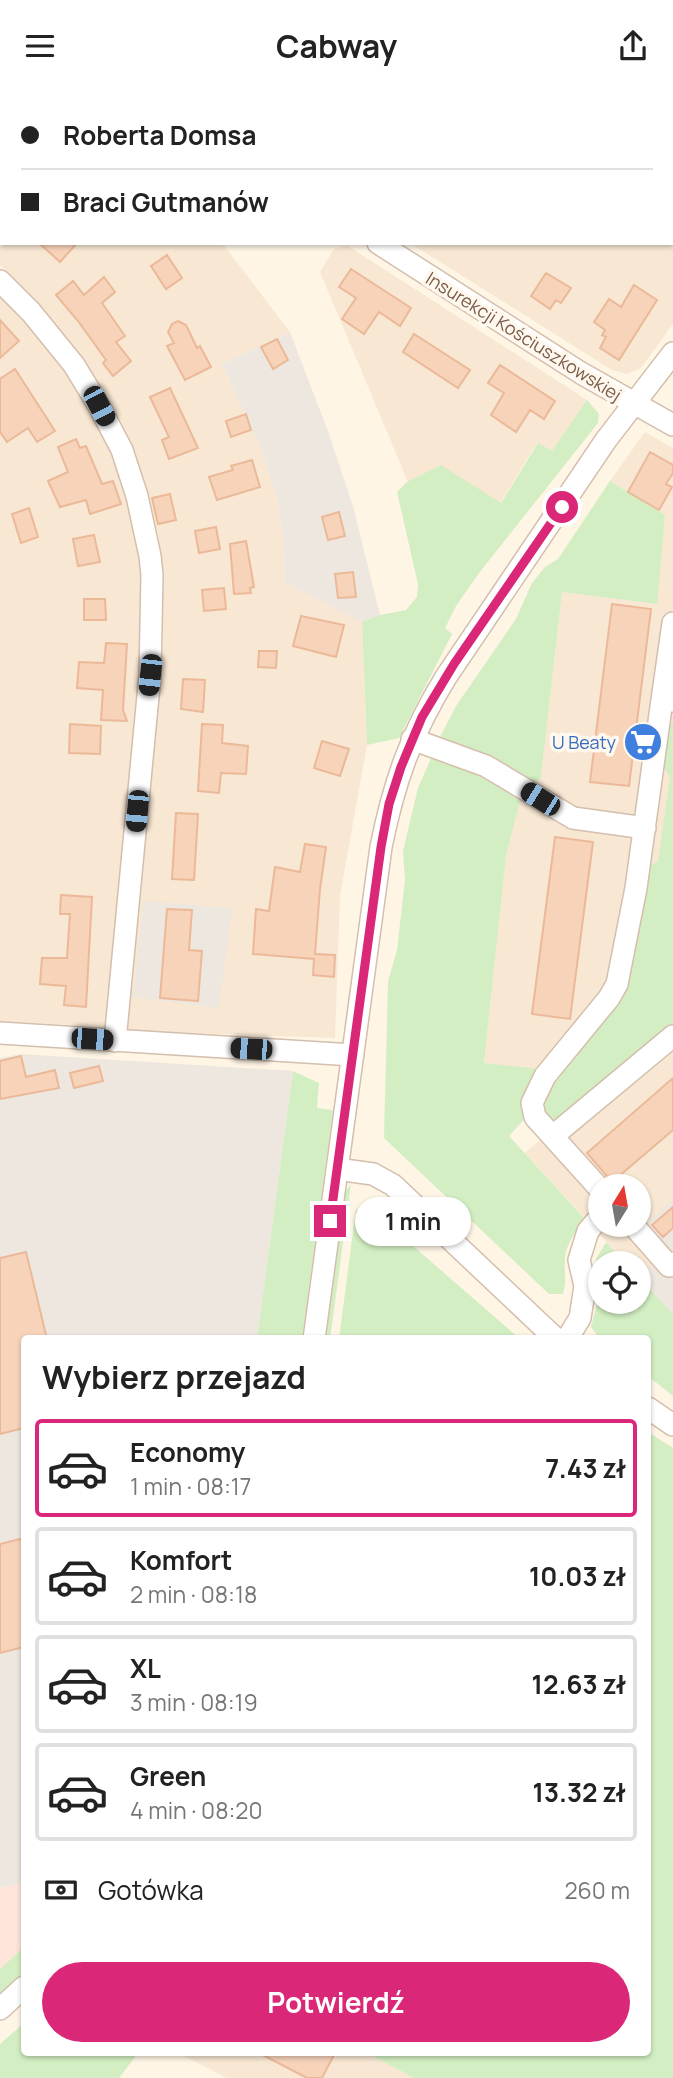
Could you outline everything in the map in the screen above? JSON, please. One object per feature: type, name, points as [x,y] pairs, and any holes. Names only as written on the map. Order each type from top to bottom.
[{"type":"street","name":"Insurekcji Kościuszkowskiej","points":[[381,245],[581,373],[673,425]]},
{"type":"street","points":[[0,281],[31,312],[75,365],[99,406],[122,450],[137,496],[150,556],[150,675],[114,1041]]},
{"type":"street","points":[[315,1335],[383,837],[389,804],[412,739],[446,677],[632,403],[673,353]]},
{"type":"street","points":[[588,1175],[534,1117],[532,1103],[545,1076],[609,998],[617,984],[668,701],[673,623]]},
{"type":"street","points":[[412,739],[486,766],[573,818],[645,828]]},
{"type":"street","points":[[0,1034],[353,1055]]},
{"type":"street","points":[[553,1136],[673,1036]]},
{"type":"street","points":[[337,1169],[373,1174],[393,1185],[552,1335]]},
{"type":"street","points":[[569,1335],[580,1318],[585,1286],[579,1260],[588,1231]]},
{"type":"street","points":[[645,1237],[671,1264]]},
{"type":"street","points":[[651,1410],[673,1426]]},
{"type":"street","points":[[0,2009],[21,1990]]},
{"type":"shaded area","points":[[0,245],[224,245],[290,332],[222,364],[261,449],[277,498],[284,542],[285,583],[362,622],[367,745],[340,895],[335,1038],[126,1031],[163,659],[159,538],[132,443],[106,391],[37,302],[0,265]]},
{"type":"shaded area","points":[[413,245],[673,245],[673,324],[641,368],[627,374],[612,370]]},
{"type":"shaded area","points":[[348,246],[587,400],[552,452],[537,443],[500,503],[408,482],[320,272],[334,249]]},
{"type":"shaded area","points":[[0,293],[65,368],[91,410],[115,457],[129,498],[142,569],[141,677],[107,1027],[0,1021]]},
{"type":"shaded area","points":[[290,332],[353,506],[380,615],[362,622],[285,583],[284,542],[277,498],[261,449],[222,364]]},
{"type":"shaded area","points":[[645,432],[673,448],[673,884],[608,1011],[555,1081],[484,1063],[506,856],[520,801],[541,777],[562,592],[656,604],[665,515],[610,481]]},
{"type":"shaded area","points":[[143,901],[232,908],[219,1008],[133,997]]},
{"type":"shaded area","points":[[673,1027],[673,1247],[651,1269],[651,1251],[615,1251],[602,1237],[651,1237],[651,1174],[588,1174],[588,1222],[525,1153]]},
{"type":"shaded area","points":[[21,1054],[293,1071],[258,1335],[21,1335],[21,1884],[0,1888],[0,1058]]},
{"type":"shaded area","points":[[673,1200],[673,1314],[651,1291],[651,1266],[654,1262],[651,1251],[643,1251],[631,1238],[651,1237],[651,1220]]},
{"type":"shaded area","points":[[21,1884],[21,1950],[0,1969],[0,1888]]},
{"type":"shaded area","points":[[184,2056],[373,2056],[414,2078],[227,2078]]},
{"type":"green space","points":[[587,400],[599,414],[598,423],[456,606],[445,628],[452,634],[399,738],[367,745],[362,622],[406,610],[417,597],[418,584],[397,492],[407,482],[441,465],[501,503],[538,443],[552,451]]},
{"type":"green space","points":[[610,481],[665,515],[657,604],[562,592],[541,777],[532,788],[439,739],[456,706],[516,619],[532,583],[545,567],[558,559]]},
{"type":"green space","points":[[673,722],[673,1027],[551,1126],[538,1104],[509,1136],[585,1219],[567,1249],[563,1294],[549,1294],[384,1138],[388,981],[397,950],[405,880],[403,851],[418,788],[432,756],[471,769],[520,801],[506,856],[484,1063],[540,1069],[555,1081],[608,1010],[647,868],[658,861],[670,777],[660,761],[667,728]]},
{"type":"green space","points":[[293,1071],[319,1083],[317,1108],[333,1110],[303,1335],[258,1335]]},
{"type":"green space","points":[[351,1184],[331,1335],[326,1335],[345,1192]]},
{"type":"green space","points":[[356,1209],[374,1212],[515,1335],[340,1335]]},
{"type":"green space","points":[[606,1242],[615,1251],[601,1251]]},
{"type":"green space","points":[[651,1291],[673,1314],[673,1396],[651,1378],[651,1335],[597,1335],[591,1327],[594,1314],[651,1314]]},
{"type":"green space","points":[[651,1434],[673,1448],[673,2078],[414,2078],[373,2056],[651,2056]]},
{"type":"green space","points":[[21,1950],[21,1975],[0,1994],[0,1969]]},
{"type":"green space","points":[[21,2026],[21,2056],[135,2056],[119,2078],[0,2078],[0,2044]]},
{"type":"building","points":[[41,245],[75,245],[60,262]]},
{"type":"building","points":[[167,255],[182,278],[166,289],[151,266]]},
{"type":"building","points":[[351,269],[411,308],[400,326],[379,312],[364,334],[342,319],[356,298],[339,287]]},
{"type":"building","points":[[546,273],[571,288],[561,303],[556,300],[550,309],[531,296]]},
{"type":"building","points":[[104,277],[115,292],[102,303],[125,336],[116,342],[131,361],[113,376],[103,363],[106,360],[56,295],[73,281],[84,295]]},
{"type":"building","points":[[634,285],[657,300],[619,360],[600,348],[606,337],[602,335],[605,330],[594,322],[609,299],[621,307]]},
{"type":"building","points":[[0,320],[19,341],[0,358]]},
{"type":"building","points":[[178,321],[186,325],[197,348],[200,346],[211,367],[185,380],[167,346],[174,343],[168,332],[172,324]]},
{"type":"building","points":[[414,334],[470,370],[458,388],[403,352]]},
{"type":"building","points":[[277,339],[288,360],[273,369],[261,347]]},
{"type":"building","points":[[500,365],[555,401],[544,419],[530,410],[516,432],[491,415],[504,393],[488,383]]},
{"type":"building","points":[[15,369],[55,431],[37,442],[28,428],[7,442],[0,432],[0,379]]},
{"type":"building","points":[[170,388],[198,448],[169,459],[162,440],[169,437],[150,397]]},
{"type":"building","points":[[246,414],[251,430],[231,437],[226,421]]},
{"type":"building","points":[[76,439],[80,448],[86,446],[102,484],[113,481],[121,504],[90,514],[86,500],[60,507],[48,481],[68,472],[58,447]]},
{"type":"building","points":[[650,452],[673,465],[673,473],[666,484],[672,487],[659,510],[628,492]]},
{"type":"building","points":[[252,460],[260,487],[217,500],[209,477],[233,470],[231,466]]},
{"type":"building","points":[[170,494],[176,520],[158,524],[152,498]]},
{"type":"building","points":[[29,508],[38,537],[21,543],[12,514]]},
{"type":"building","points":[[339,512],[345,536],[328,540],[322,517]]},
{"type":"building","points":[[216,527],[220,549],[199,553],[195,531]]},
{"type":"building","points":[[94,535],[100,562],[78,566],[73,539]]},
{"type":"building","points":[[246,541],[254,587],[250,588],[251,593],[234,594],[230,544]]},
{"type":"building","points":[[353,572],[356,597],[338,598],[335,574]]},
{"type":"building","points":[[224,588],[226,609],[204,611],[202,590]]},
{"type":"building","points":[[84,599],[105,599],[106,620],[84,620]]},
{"type":"building","points":[[612,604],[651,609],[629,786],[590,782]]},
{"type":"building","points":[[301,616],[344,625],[336,657],[293,646]]},
{"type":"building","points":[[106,643],[127,644],[123,710],[127,721],[101,720],[103,690],[77,688],[79,662],[104,663]]},
{"type":"building","points":[[259,651],[277,651],[276,668],[258,667]]},
{"type":"building","points":[[183,679],[205,680],[203,712],[181,709]]},
{"type":"building","points":[[70,724],[101,726],[100,754],[69,753]]},
{"type":"building","points":[[202,724],[223,725],[222,743],[248,746],[246,774],[221,773],[219,793],[198,791]]},
{"type":"building","points":[[322,741],[349,749],[340,776],[314,768]]},
{"type":"building","points":[[176,813],[198,814],[194,880],[172,879]]},
{"type":"building","points":[[555,837],[593,842],[570,1019],[532,1014]]},
{"type":"building","points":[[305,844],[326,847],[315,954],[335,955],[334,977],[313,975],[314,959],[253,954],[256,909],[269,911],[275,867],[300,872]]},
{"type":"building","points":[[61,895],[92,897],[86,1007],[64,1005],[66,986],[40,984],[42,958],[67,958],[70,914],[60,914]]},
{"type":"building","points":[[167,909],[192,910],[189,950],[202,951],[198,1001],[160,998]]},
{"type":"building","points":[[21,1056],[26,1077],[55,1070],[59,1088],[0,1099],[0,1061]]},
{"type":"building","points":[[99,1066],[103,1081],[74,1088],[70,1073]]},
{"type":"building","points":[[673,1078],[673,1130],[621,1174],[605,1174],[587,1153]]},
{"type":"building","points":[[673,1207],[673,1228],[663,1237],[652,1225]]},
{"type":"building","points":[[26,1252],[46,1335],[21,1335],[21,1429],[0,1434],[0,1258]]},
{"type":"building","points":[[21,1539],[21,1648],[0,1653],[0,1544]]},
{"type":"building","points":[[265,2056],[333,2056],[322,2078],[307,2078]]},
{"type":"place","name":"U Beaty","points":[[643,742]]},
{"type":"route","points":[[330,1221],[381,847],[389,804],[401,767],[422,717],[446,677],[562,507]]}]
